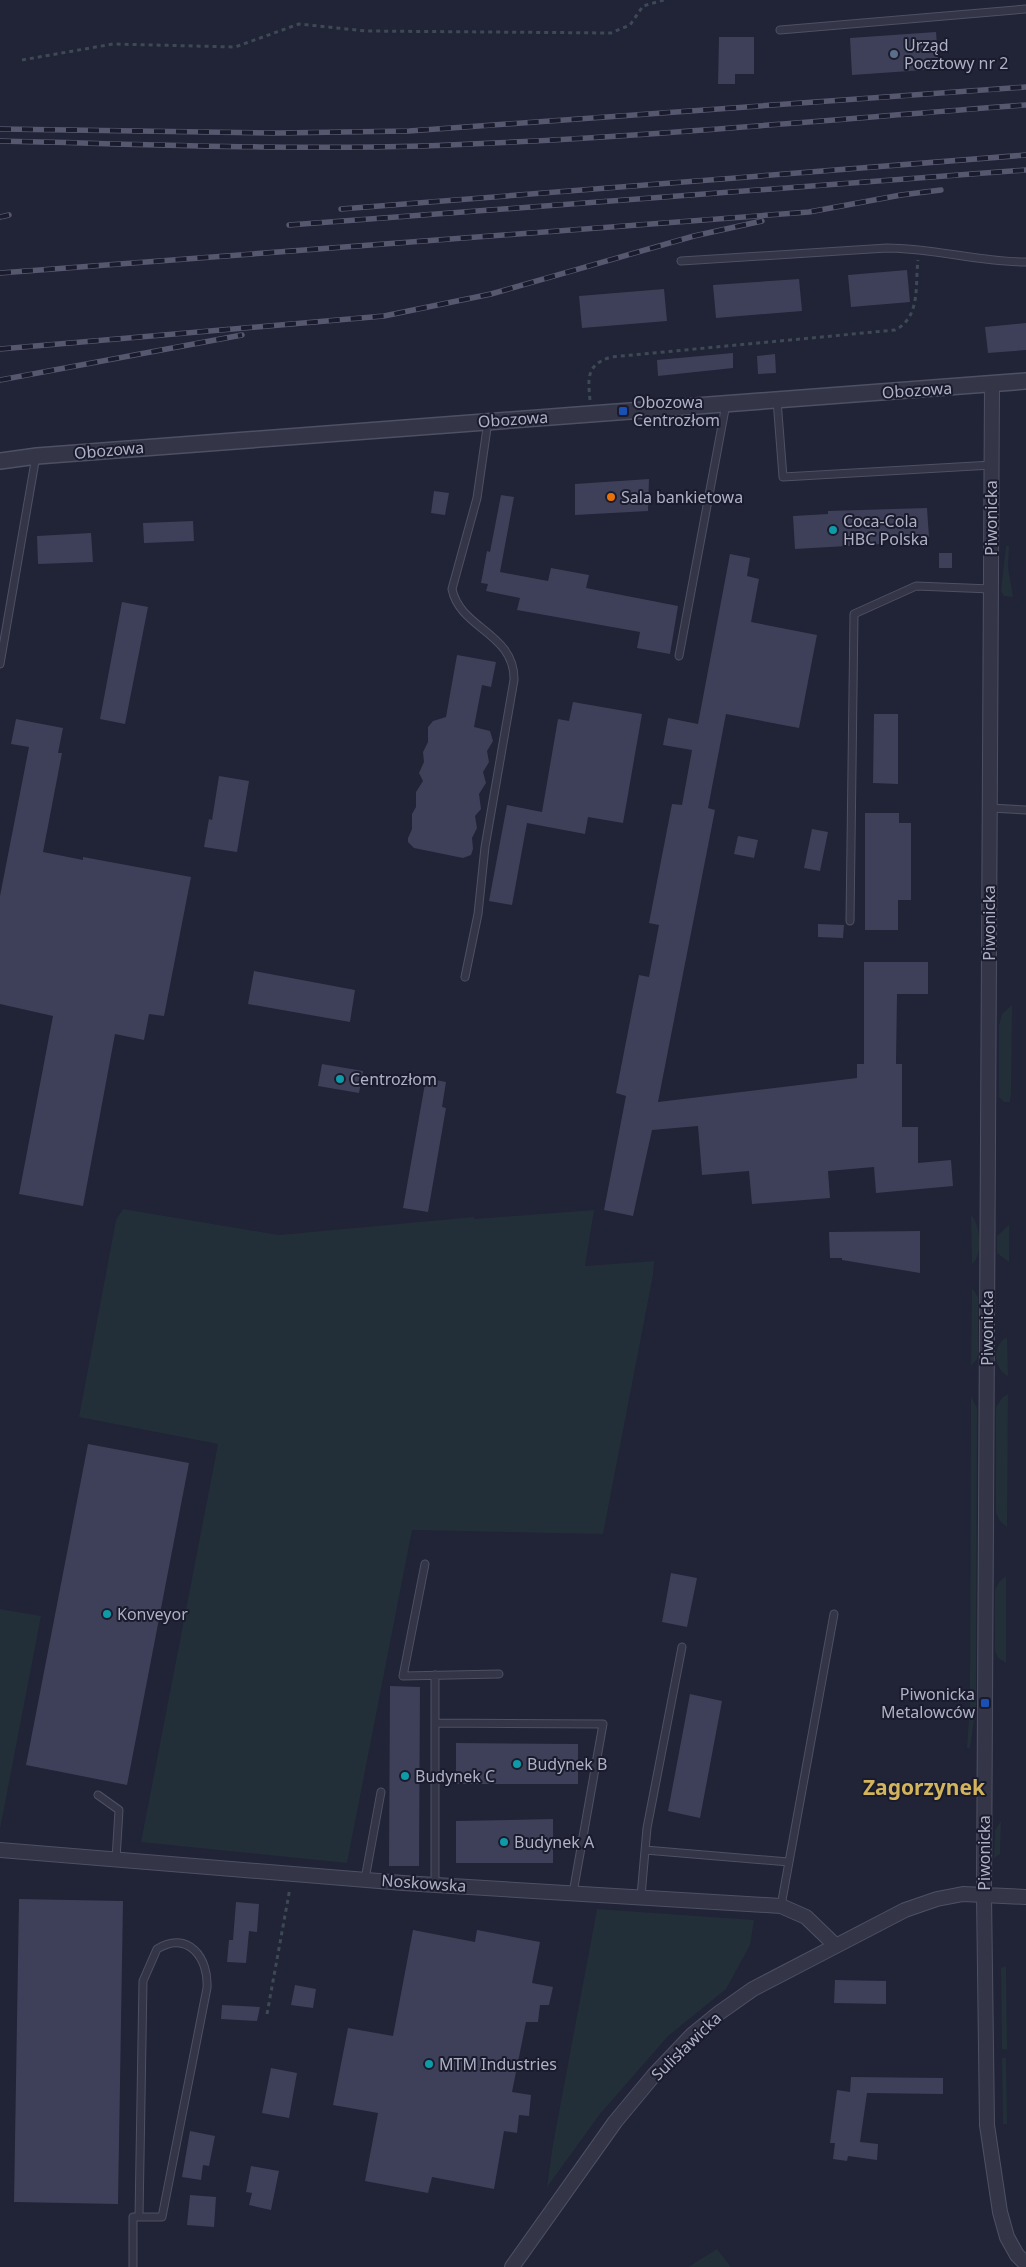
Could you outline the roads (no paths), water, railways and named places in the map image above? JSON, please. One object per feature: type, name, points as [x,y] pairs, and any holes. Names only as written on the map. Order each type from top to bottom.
[{"type":"street","name":"Obozowa","points":[[0,461],[36,456],[1026,381]]},
{"type":"street","name":"Piwonicka","points":[[992,384],[984,1894],[986,2125],[1000,2212],[1007,2237],[1017,2255],[1026,2264]]},
{"type":"street","name":"Noskowska","points":[[0,1850],[365,1879],[781,1906],[806,1917],[835,1945]]},
{"type":"street","points":[[984,1894],[1026,1896]]},
{"type":"street","name":"Sulisławicka","points":[[512,2267],[615,2122],[654,2075],[692,2035],[719,2012],[753,1989],[904,1910],[950,1896],[984,1894]]},
{"type":"lane","points":[[780,30],[1026,9]]},
{"type":"lane","points":[[681,261],[887,248],[919,250],[991,260],[1026,262]]},
{"type":"lane","points":[[777,400],[783,477],[992,465]]},
{"type":"lane","points":[[680,656],[726,403]]},
{"type":"lane","points":[[465,977],[478,914],[485,847],[514,680],[514,671],[509,654],[457,604],[452,589],[480,484],[488,421]]},
{"type":"lane","points":[[0,664],[36,456]]},
{"type":"lane","points":[[850,920],[854,614],[916,586],[991,589]]},
{"type":"lane","points":[[990,808],[1026,810]]},
{"type":"lane","points":[[425,1564],[403,1676],[500,1674]]},
{"type":"lane","points":[[781,1906],[834,1614]]},
{"type":"lane","points":[[641,1896],[645,1850],[682,1647]]},
{"type":"lane","points":[[435,1675],[435,1884]]},
{"type":"lane","points":[[435,1723],[603,1724],[573,1892]]},
{"type":"lane","points":[[365,1879],[381,1792]]},
{"type":"lane","points":[[98,1795],[119,1810],[116,1859]]},
{"type":"lane","points":[[645,1850],[789,1862]]},
{"type":"lane","points":[[134,2267],[133,2217],[139,2217],[162,2217],[207,1988],[206,1969],[203,1961],[190,1947],[181,1943],[172,1942],[157,1948],[143,1981],[139,2217]]},
{"type":"railway","points":[[0,129],[278,133],[409,131],[1026,87]]},
{"type":"railway","points":[[0,141],[264,147],[423,146],[649,134],[1026,105]]},
{"type":"railway","points":[[341,209],[1026,155]]},
{"type":"railway","points":[[289,225],[1026,170]]},
{"type":"railway","points":[[0,273],[809,212],[901,195],[941,190]]},
{"type":"railway","points":[[0,217],[9,215]]},
{"type":"railway","points":[[0,349],[384,316],[491,294],[694,236],[762,221]]},
{"type":"railway","points":[[0,380],[242,335]]},
{"type":"place","name":"Urząd Pocztowy nr 2","points":[[894,54]]},
{"type":"place","name":"Obozowa Centrozłom","points":[[623,411]]},
{"type":"place","name":"Sala bankietowa","points":[[611,497]]},
{"type":"place","name":"Coca-Cola HBC Polska","points":[[833,530]]},
{"type":"place","name":"Centrozłom","points":[[340,1079]]},
{"type":"place","name":"Konveyor","points":[[107,1614]]},
{"type":"place","name":"Piwonicka Metalowców","points":[[985,1703]]},
{"type":"place","name":"Budynek B","points":[[517,1764]]},
{"type":"place","name":"Budynek C","points":[[405,1776]]},
{"type":"place","name":"Budynek A","points":[[504,1842]]},
{"type":"place","name":"MTM Industries","points":[[429,2064]]},
{"type":"district","name":"Zagorzynek","points":[[924,1787]]}]
